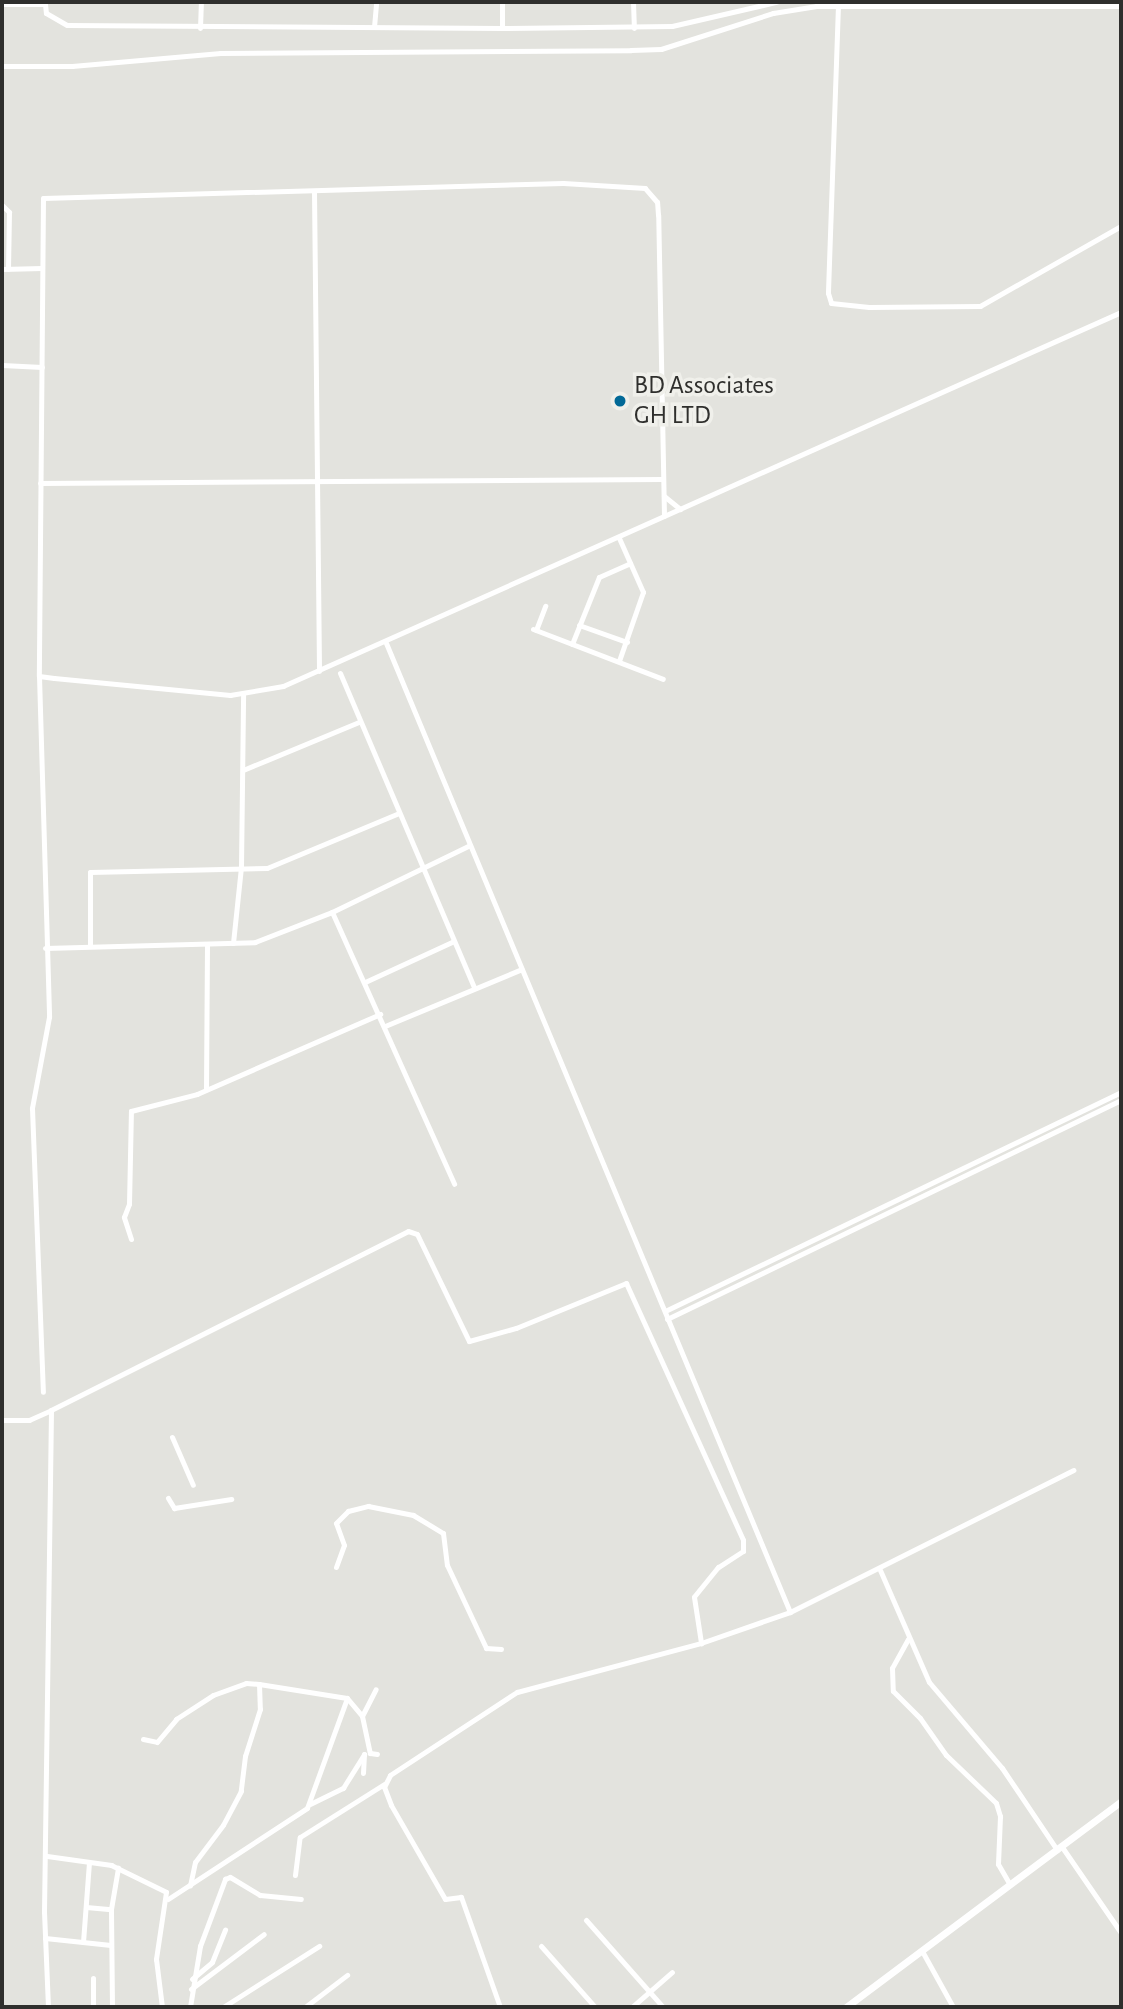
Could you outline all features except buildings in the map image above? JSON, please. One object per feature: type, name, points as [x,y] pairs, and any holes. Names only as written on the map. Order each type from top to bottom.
[{"type":"main road","points":[[846,2007],[1121,1801]]},
{"type":"street","points":[[200,27],[201,2]]},
{"type":"street","points":[[374,27],[376,2]]},
{"type":"street","points":[[502,2],[502,28]]},
{"type":"street","points":[[633,2],[634,28]]},
{"type":"street","points":[[2,4],[45,3],[46,13],[67,25],[634,28],[683,24],[776,2]]},
{"type":"street","points":[[1118,2],[1121,6]]},
{"type":"street","points":[[2,66],[72,66],[220,53],[661,48],[774,13],[838,4],[1121,6]]},
{"type":"street","points":[[838,4],[828,293],[831,303],[869,307],[979,306],[1121,226]]},
{"type":"street","points":[[43,1392],[32,1108],[49,1017],[39,676],[43,198],[47,194],[314,191],[563,183],[645,188],[657,202],[658,215],[664,516]]},
{"type":"street","points":[[314,191],[319,671]]},
{"type":"street","points":[[2,205],[9,212],[5,269],[42,268]]},
{"type":"street","points":[[39,676],[243,694],[283,686],[386,643],[1121,312]]},
{"type":"street","points":[[2,365],[42,367]]},
{"type":"street","points":[[40,483],[317,485],[662,479]]},
{"type":"street","points":[[664,496],[680,509]]},
{"type":"street","points":[[618,538],[643,592],[620,661]]},
{"type":"street","points":[[572,644],[599,577],[630,563]]},
{"type":"street","points":[[545,606],[534,629],[663,678]]},
{"type":"street","points":[[579,625],[627,642]]},
{"type":"street","points":[[386,643],[790,1612]]},
{"type":"street","points":[[340,673],[474,988]]},
{"type":"street","points":[[233,943],[241,867],[243,694]]},
{"type":"street","points":[[243,770],[359,722]]},
{"type":"street","points":[[90,946],[90,872],[267,868],[399,813]]},
{"type":"street","points":[[45,948],[255,942],[332,912],[470,845]]},
{"type":"street","points":[[332,912],[454,1184]]},
{"type":"street","points":[[365,982],[454,941]]},
{"type":"street","points":[[206,1089],[207,945]]},
{"type":"street","points":[[385,1026],[522,969]]},
{"type":"street","points":[[131,1239],[124,1217],[129,1204],[131,1111],[206,1089],[380,1014]]},
{"type":"street","points":[[665,1311],[1121,1092]]},
{"type":"street","points":[[667,1319],[1121,1100]]},
{"type":"street","points":[[2,1420],[29,1420],[51,1410],[408,1231],[418,1234],[469,1341],[516,1328],[626,1283],[744,1545],[738,1557],[718,1567],[694,1597],[701,1643]]},
{"type":"street","points":[[48,2007],[45,1938],[51,1410]]},
{"type":"street","points":[[172,1437],[193,1485]]},
{"type":"street","points":[[295,1875],[300,1837],[384,1784],[418,1755],[517,1692],[701,1643],[790,1612],[880,1570],[1073,1470]]},
{"type":"street","points":[[168,1498],[174,1508],[231,1499]]},
{"type":"street","points":[[336,1567],[344,1545],[336,1523],[348,1511],[368,1507],[413,1515],[443,1532],[447,1565],[486,1648],[501,1649]]},
{"type":"street","points":[[880,1570],[908,1639],[936,1692],[1002,1768],[1121,1933]]},
{"type":"street","points":[[908,1639],[892,1668],[892,1691],[999,1807],[998,1864],[1010,1885]]},
{"type":"street","points":[[143,1738],[157,1742],[176,1719],[213,1695],[246,1683],[347,1698],[362,1716],[370,1753],[377,1754]]},
{"type":"street","points":[[190,1885],[195,1862],[223,1825],[241,1790],[245,1756],[260,1709],[258,1684]]},
{"type":"street","points":[[362,1716],[376,1689]]},
{"type":"street","points":[[310,1804],[347,1698]]},
{"type":"street","points":[[168,1899],[270,1829],[281,1828],[310,1804],[343,1788],[364,1754],[363,1773]]},
{"type":"street","points":[[384,1784],[391,1805],[444,1899],[461,1897],[500,2007]]},
{"type":"street","points":[[47,1856],[118,1868],[163,1890],[168,1899],[156,1959],[162,2007]]},
{"type":"street","points":[[83,1942],[89,1861]]},
{"type":"street","points":[[112,2007],[111,1909],[118,1868]]},
{"type":"street","points":[[190,2007],[192,1979],[212,1906],[227,1877],[260,1895],[301,1899]]},
{"type":"street","points":[[86,1907],[111,1909]]},
{"type":"street","points":[[586,1920],[663,2007]]},
{"type":"street","points":[[192,1979],[208,1968],[225,1928]]},
{"type":"street","points":[[191,1989],[264,1934]]},
{"type":"street","points":[[45,1938],[111,1945]]},
{"type":"street","points":[[223,2007],[319,1946]]},
{"type":"street","points":[[541,1946],[595,2007]]},
{"type":"street","points":[[922,1951],[953,2007]]},
{"type":"street","points":[[208,1968],[215,1971]]},
{"type":"street","points":[[632,2007],[672,1972]]},
{"type":"street","points":[[305,2007],[347,1975]]},
{"type":"street","points":[[93,1978],[93,2007]]},
{"type":"place","name":"BD Associates GH LTD","points":[[620,401]]}]
